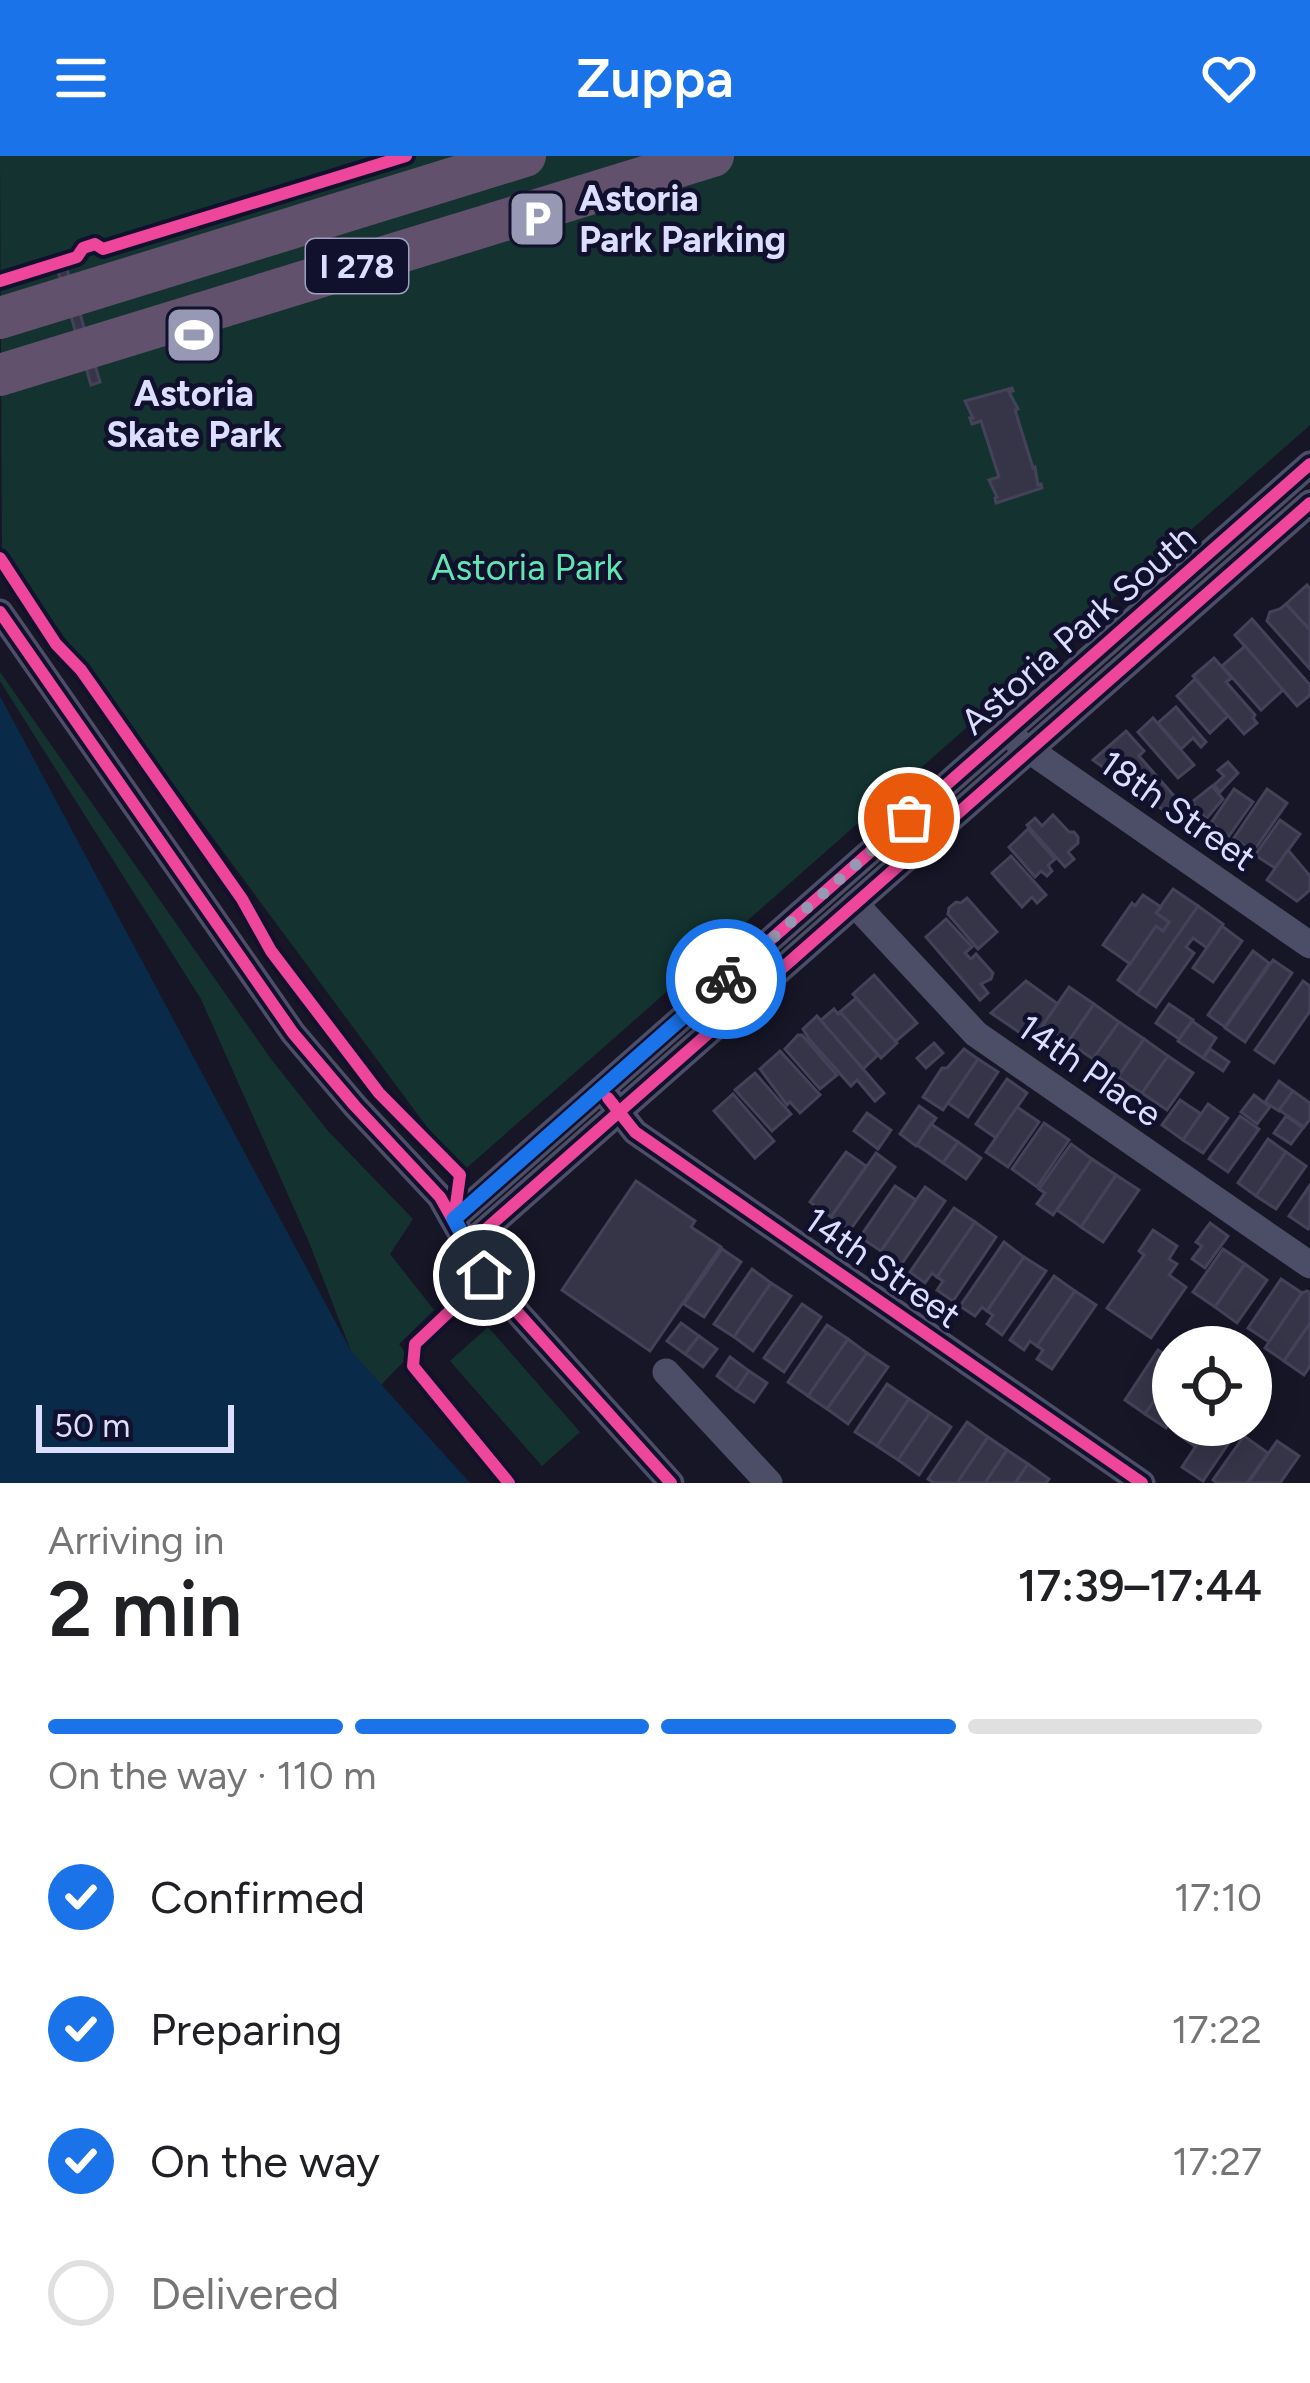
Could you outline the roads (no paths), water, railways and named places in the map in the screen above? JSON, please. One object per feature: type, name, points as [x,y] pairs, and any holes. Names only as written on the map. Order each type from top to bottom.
[{"type":"highway","name":"I 278","points":[[0,318],[525,156]]},
{"type":"highway","name":"I 278","points":[[0,375],[713,156]]},
{"type":"street","name":"Astoria Park South","points":[[447,1208],[601,1088],[1310,464]]},
{"type":"street","name":"Astoria Park South","points":[[468,1245],[1310,503]]},
{"type":"street","points":[[0,612],[293,1033],[447,1208],[484,1275],[671,1483]]},
{"type":"street","name":"18th Street","points":[[1005,733],[1306,937]]},
{"type":"street","name":"14th Place","points":[[855,904],[976,1034],[1310,1265]]},
{"type":"street","name":"14th Street","points":[[601,1088],[635,1132],[1142,1483]]},
{"type":"street","points":[[666,1372],[769,1483]]},
{"type":"water","points":[[0,696],[351,1351],[470,1483],[0,1483]]},
{"type":"place","name":"Astoria Park Parking","points":[[537,219]]},
{"type":"place","name":"Astoria Skate Park","points":[[194,335]]},
{"type":"park label","name":"Astoria Park","points":[[527,567]]}]
